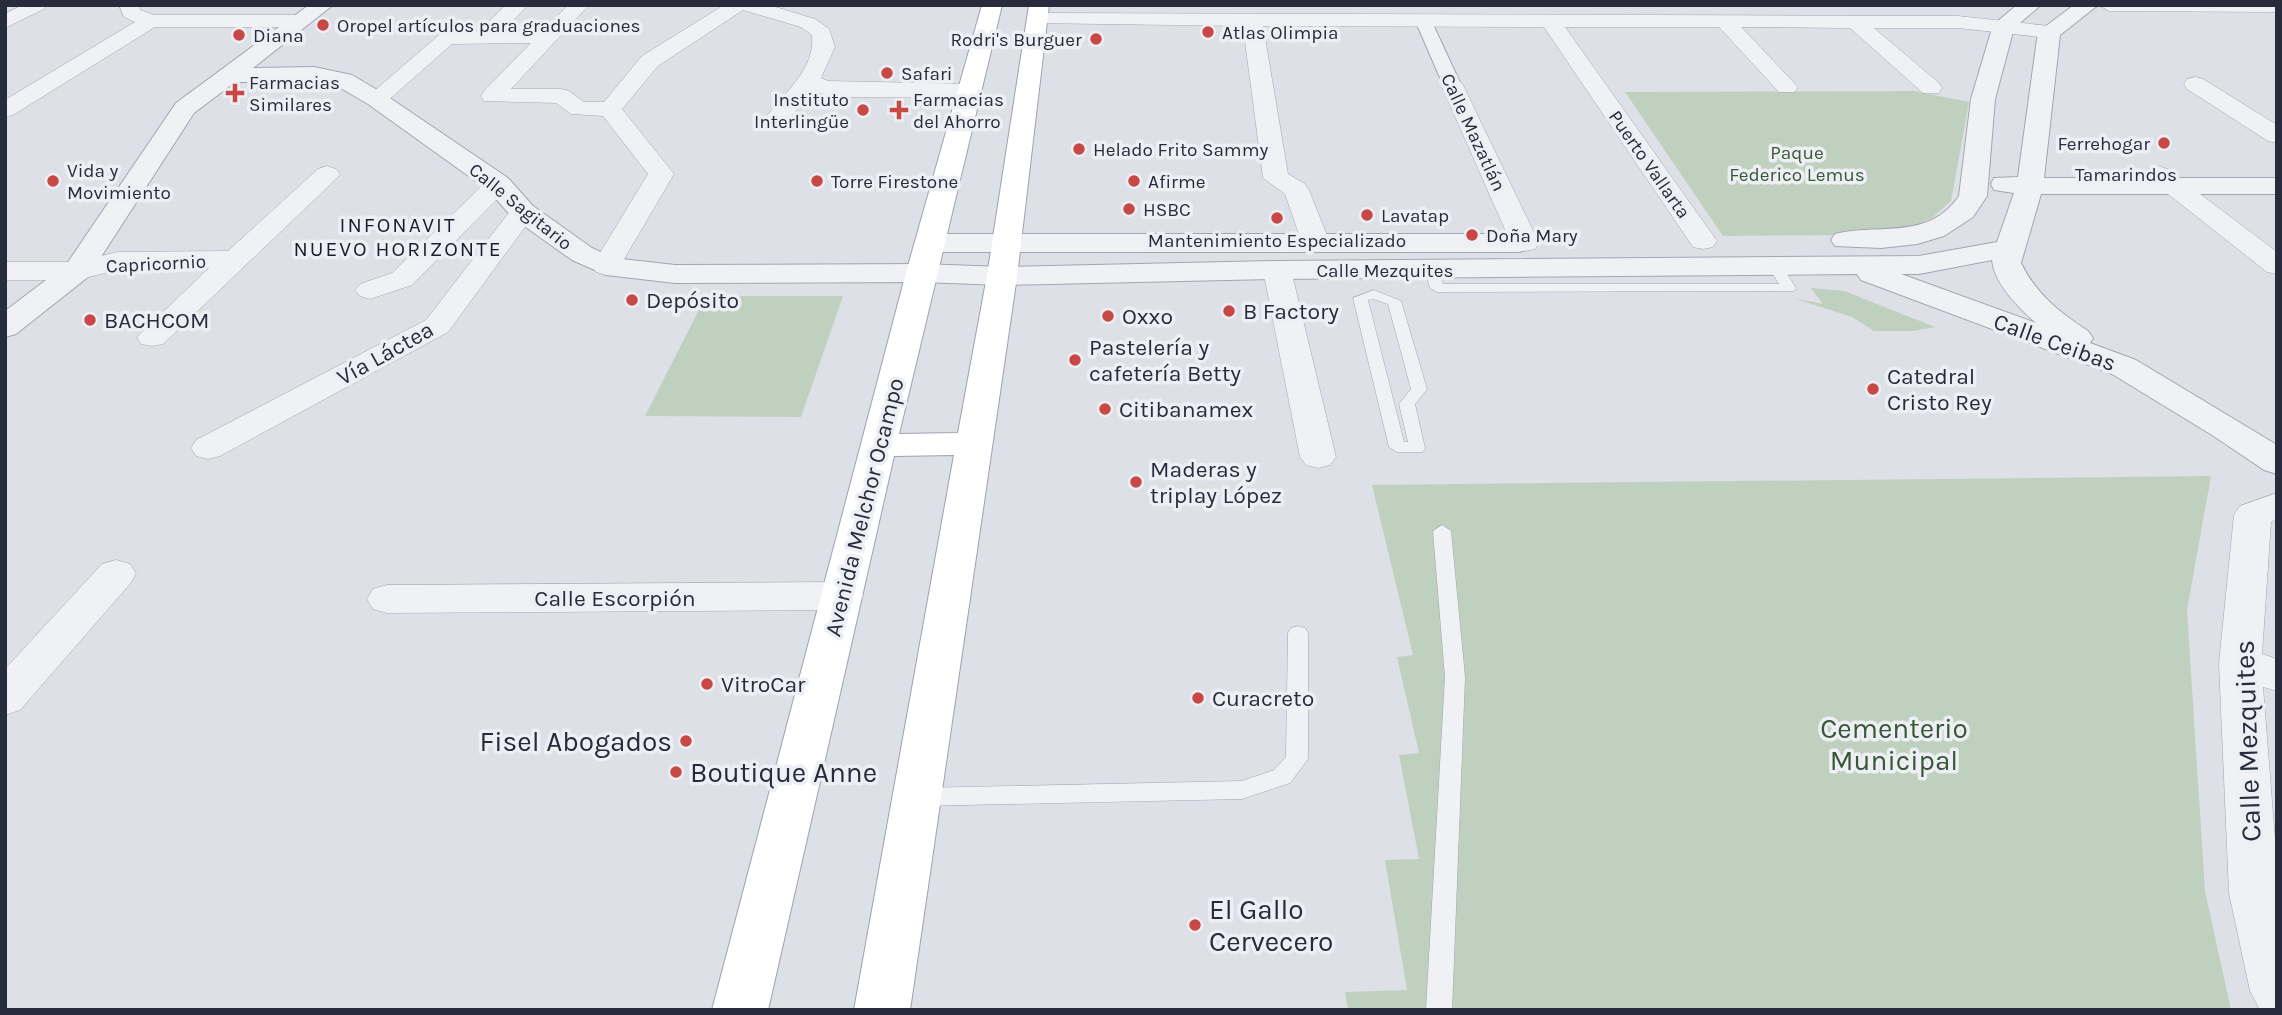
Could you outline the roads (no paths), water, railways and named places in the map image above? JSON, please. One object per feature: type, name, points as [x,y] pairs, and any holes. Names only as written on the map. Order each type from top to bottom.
[{"type":"main road","name":"Avenida Melchor Ocampo","points":[[739,1008],[925,258],[992,5]]},
{"type":"main road","points":[[882,1010],[975,444],[1038,12]]},
{"type":"main road","points":[[880,445],[975,444]]},
{"type":"street","points":[[5,22],[37,5]]},
{"type":"street","points":[[129,5],[131,13],[157,22],[300,21]]},
{"type":"street","points":[[5,110],[189,5]]},
{"type":"street","points":[[5,327],[77,271],[185,108],[323,5]]},
{"type":"street","points":[[485,37],[518,5]]},
{"type":"street","points":[[579,5],[492,96],[561,96],[579,109],[610,109]]},
{"type":"street","points":[[610,109],[650,61],[738,5]]},
{"type":"street","points":[[747,5],[782,9],[822,33],[824,47],[809,80],[776,120]]},
{"type":"street","points":[[1784,5],[1802,21]]},
{"type":"street","points":[[1936,5],[1958,22]]},
{"type":"street","points":[[2004,25],[2031,5]]},
{"type":"street","points":[[1038,12],[1181,12],[1252,20],[1331,13],[1423,20],[1487,13],[1550,20],[1653,13],[1724,21],[1958,22],[2049,32],[2088,5]]},
{"type":"street","points":[[2109,5],[2277,6]]},
{"type":"street","points":[[2261,6],[2277,15]]},
{"type":"street","points":[[1252,20],[1276,178],[1296,190],[1316,243]]},
{"type":"street","name":"Calle Mazatlán","points":[[1423,20],[1525,243]]},
{"type":"street","name":"Puerto Vallarta","points":[[1550,20],[1703,241]]},
{"type":"street","points":[[1724,21],[1787,87]]},
{"type":"street","points":[[1854,21],[1931,88]]},
{"type":"street","name":"Calle Mezquites","points":[[1003,259],[1316,243],[1826,240],[1910,237],[1942,227],[1966,210],[1973,196],[1983,99],[2004,25]]},
{"type":"street","points":[[2049,32],[2030,180],[2006,263],[2023,294],[2057,325],[2124,367]]},
{"type":"street","points":[[376,99],[447,38],[548,37]]},
{"type":"street","name":"Calle Sagitario","points":[[226,75],[314,74],[344,80],[376,99],[498,184],[523,212],[582,254],[606,265],[676,274],[925,258]]},
{"type":"street","points":[[809,80],[822,87],[838,90],[971,91]]},
{"type":"street","points":[[2195,84],[2277,136]]},
{"type":"street","points":[[606,265],[661,174],[610,109]]},
{"type":"street","points":[[152,337],[327,174]]},
{"type":"street","name":"Tamarindos","points":[[1975,174],[2030,180],[2165,180],[2277,174]]},
{"type":"street","points":[[2165,180],[2277,266]]},
{"type":"street","name":"Tamarindos","points":[[2165,180],[2277,186]]},
{"type":"street","points":[[370,290],[402,279],[498,184]]},
{"type":"street","name":"Vía Láctea","points":[[208,448],[437,326],[523,212]]},
{"type":"street","name":"Calle Ceibas","points":[[1826,240],[1849,265],[2124,367],[2225,427],[2277,462]]},
{"type":"street","name":"Calle Mezquites","points":[[925,258],[1277,270],[1371,282],[1432,270],[1919,265],[2009,247]]},
{"type":"street","name":"Capricornio","points":[[5,271],[77,271],[117,261],[237,259]]},
{"type":"street","points":[[1277,270],[1318,457]]},
{"type":"street","name":"Calle Mezquites","points":[[2277,505],[2253,515],[2265,902],[2277,991]]},
{"type":"street","points":[[5,698],[116,574]]},
{"type":"street","name":"Calle Escorpión","points":[[387,600],[843,596]]},
{"type":"lane","points":[[1371,282],[1394,301],[1419,388],[1407,404],[1416,448],[1397,447],[1360,298],[1371,282]]},
{"type":"lane","points":[[1439,1010],[1455,677],[1442,531]]},
{"type":"lane","points":[[917,797],[1242,790],[1282,777],[1297,759],[1298,633]]},
{"type":"place","name":"Oropel artículos para graduaciones","points":[[323,25]]},
{"type":"place","name":"Atlas Olimpia","points":[[1208,32]]},
{"type":"place","name":"Diana","points":[[239,35]]},
{"type":"place","name":"Rodri's Burguer","points":[[1096,39]]},
{"type":"place","name":"Safari","points":[[887,73]]},
{"type":"place","name":"Farmacias Similares","points":[[235,93]]},
{"type":"place","name":"Instituto Interlingüe","points":[[863,110]]},
{"type":"place","name":"Farmacias del Ahorro","points":[[899,110]]},
{"type":"place","name":"Ferrehogar","points":[[2164,143]]},
{"type":"place","name":"Helado Frito Sammy","points":[[1079,149]]},
{"type":"place","name":"Vida y Movimiento","points":[[53,181]]},
{"type":"place","name":"Torre Firestone","points":[[817,181]]},
{"type":"place","name":"Afirme","points":[[1134,181]]},
{"type":"place","name":"HSBC","points":[[1129,209]]},
{"type":"place","name":"Lavatap","points":[[1367,215]]},
{"type":"place","name":"Mantenimiento Especializado","points":[[1277,218]]},
{"type":"place","name":"Doña Mary","points":[[1472,235]]},
{"type":"place","name":"Depósito","points":[[632,300]]},
{"type":"place","name":"B Factory","points":[[1229,311]]},
{"type":"place","name":"Oxxo","points":[[1108,316]]},
{"type":"place","name":"BACHCOM","points":[[90,320]]},
{"type":"place","name":"Pastelería y cafetería Betty","points":[[1075,360]]},
{"type":"place","name":"Catedral Cristo Rey","points":[[1873,389]]},
{"type":"place","name":"Citibanamex","points":[[1105,409]]},
{"type":"place","name":"Maderas y triplay López","points":[[1136,482]]},
{"type":"place","name":"VitroCar","points":[[707,684]]},
{"type":"place","name":"Curacreto","points":[[1198,698]]},
{"type":"place","name":"Fisel Abogados","points":[[686,741]]},
{"type":"place","name":"Boutique Anne","points":[[676,772]]},
{"type":"place","name":"El Gallo Cervecero","points":[[1195,925]]},
{"type":"district","name":"INFONAVIT NUEVO HORIZONTE","points":[[398,237]]},
{"type":"park label","name":"Paque Federico Lemus","points":[[1797,163]]},
{"type":"park label","name":"Cementerio Municipal","points":[[1894,744]]}]
